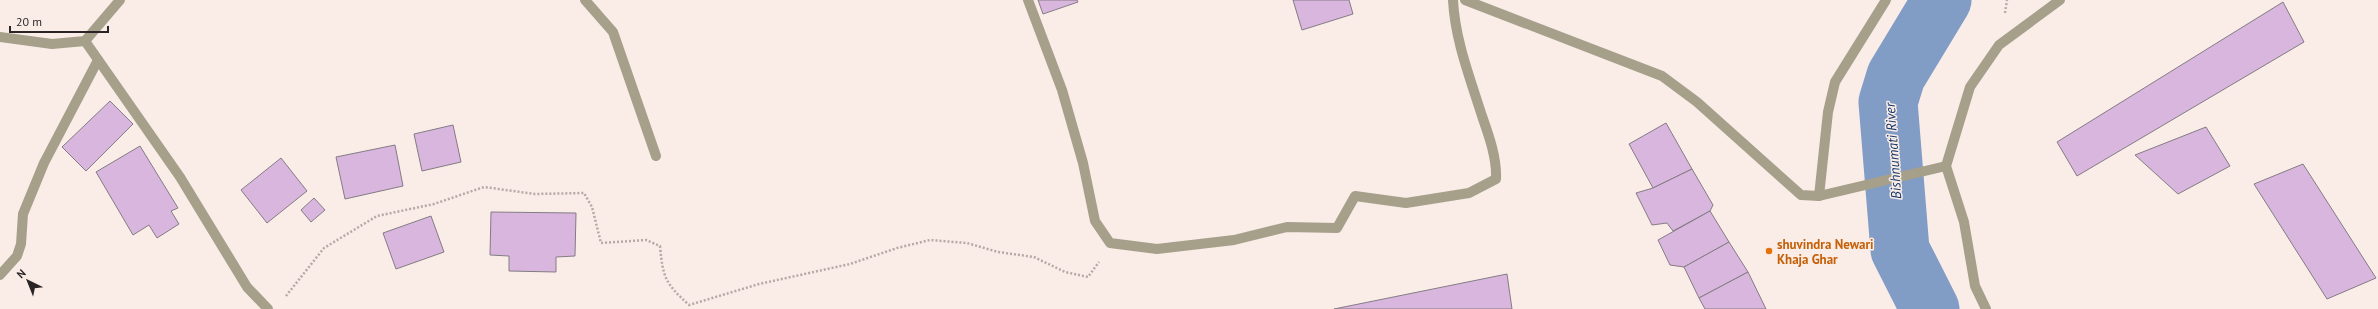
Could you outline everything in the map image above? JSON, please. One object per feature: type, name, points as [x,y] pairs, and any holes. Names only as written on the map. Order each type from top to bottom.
[{"type":"street","points":[[0,37],[52,44],[85,40],[120,0]]},
{"type":"street","points":[[586,0],[613,32],[656,156]]},
{"type":"street","points":[[1028,0],[1062,90],[1083,163],[1095,221],[1110,243],[1157,249],[1234,240],[1286,227],[1337,228],[1355,196],[1406,203],[1468,193],[1496,179],[1496,168],[1487,130],[1454,24],[1453,0]]},
{"type":"street","points":[[1465,0],[1662,76],[1697,102],[1801,194],[1819,196],[1846,188],[1946,166]]},
{"type":"street","points":[[1819,196],[1828,112],[1836,82],[1886,0]]},
{"type":"street","points":[[1986,309],[1976,286],[1964,222],[1946,166],[1970,87],[1999,45],[2060,0]]},
{"type":"street","points":[[85,40],[180,177],[247,287],[268,309]]},
{"type":"street","points":[[0,275],[17,256],[21,244],[23,214],[44,163],[98,60]]},
{"type":"path","points":[[285,297],[324,248],[377,216],[434,204],[484,187],[535,194],[584,193],[592,207],[602,243],[646,240],[660,246],[662,273],[676,293],[689,305],[759,284],[850,264],[897,248],[930,240],[968,243],[998,252],[1034,257],[1065,272],[1088,277],[1110,243]]},
{"type":"building","points":[[1038,0],[1077,0],[1078,2],[1043,14]]},
{"type":"building","points":[[1293,0],[1349,0],[1353,14],[1302,30]]},
{"type":"building","points":[[2283,2],[2304,42],[2077,176],[2057,142]]},
{"type":"building","points":[[110,101],[133,124],[86,171],[62,147]]},
{"type":"building","points":[[1666,123],[1692,169],[1653,188],[1629,144]]},
{"type":"building","points":[[453,125],[461,162],[422,171],[414,134]]},
{"type":"building","points":[[2206,127],[2230,166],[2178,194],[2135,155]]},
{"type":"building","points":[[395,145],[403,186],[345,199],[336,157]]},
{"type":"building","points":[[140,146],[178,208],[171,211],[179,224],[157,238],[149,225],[133,235],[96,172]]},
{"type":"building","points":[[281,158],[307,191],[267,223],[241,190]]},
{"type":"building","points":[[2303,164],[2376,278],[2327,299],[2254,184]]},
{"type":"building","points":[[1692,169],[1713,205],[1710,211],[1673,231],[1667,223],[1652,225],[1636,193],[1653,188]]},
{"type":"building","points":[[314,198],[325,210],[311,222],[301,210]]},
{"type":"building","points":[[1710,211],[1729,242],[1684,267],[1670,265],[1658,240]]},
{"type":"building","points":[[491,212],[576,213],[575,256],[556,257],[556,272],[509,271],[509,256],[490,255]]},
{"type":"building","points":[[431,216],[444,252],[396,269],[383,233]]},
{"type":"building","points":[[1729,242],[1748,272],[1699,298],[1684,267]]},
{"type":"building","points":[[1748,272],[1766,309],[1705,309],[1699,298]]},
{"type":"building","points":[[1507,274],[1512,309],[1334,309]]},
{"type":"waterway","name":"Bishnumati River","points":[[1930,309],[1900,250],[1888,102],[1896,76],[1942,0]]},
{"type":"place","name":"shuvindra Newari Khaja Ghar","points":[[1769,251]]}]
